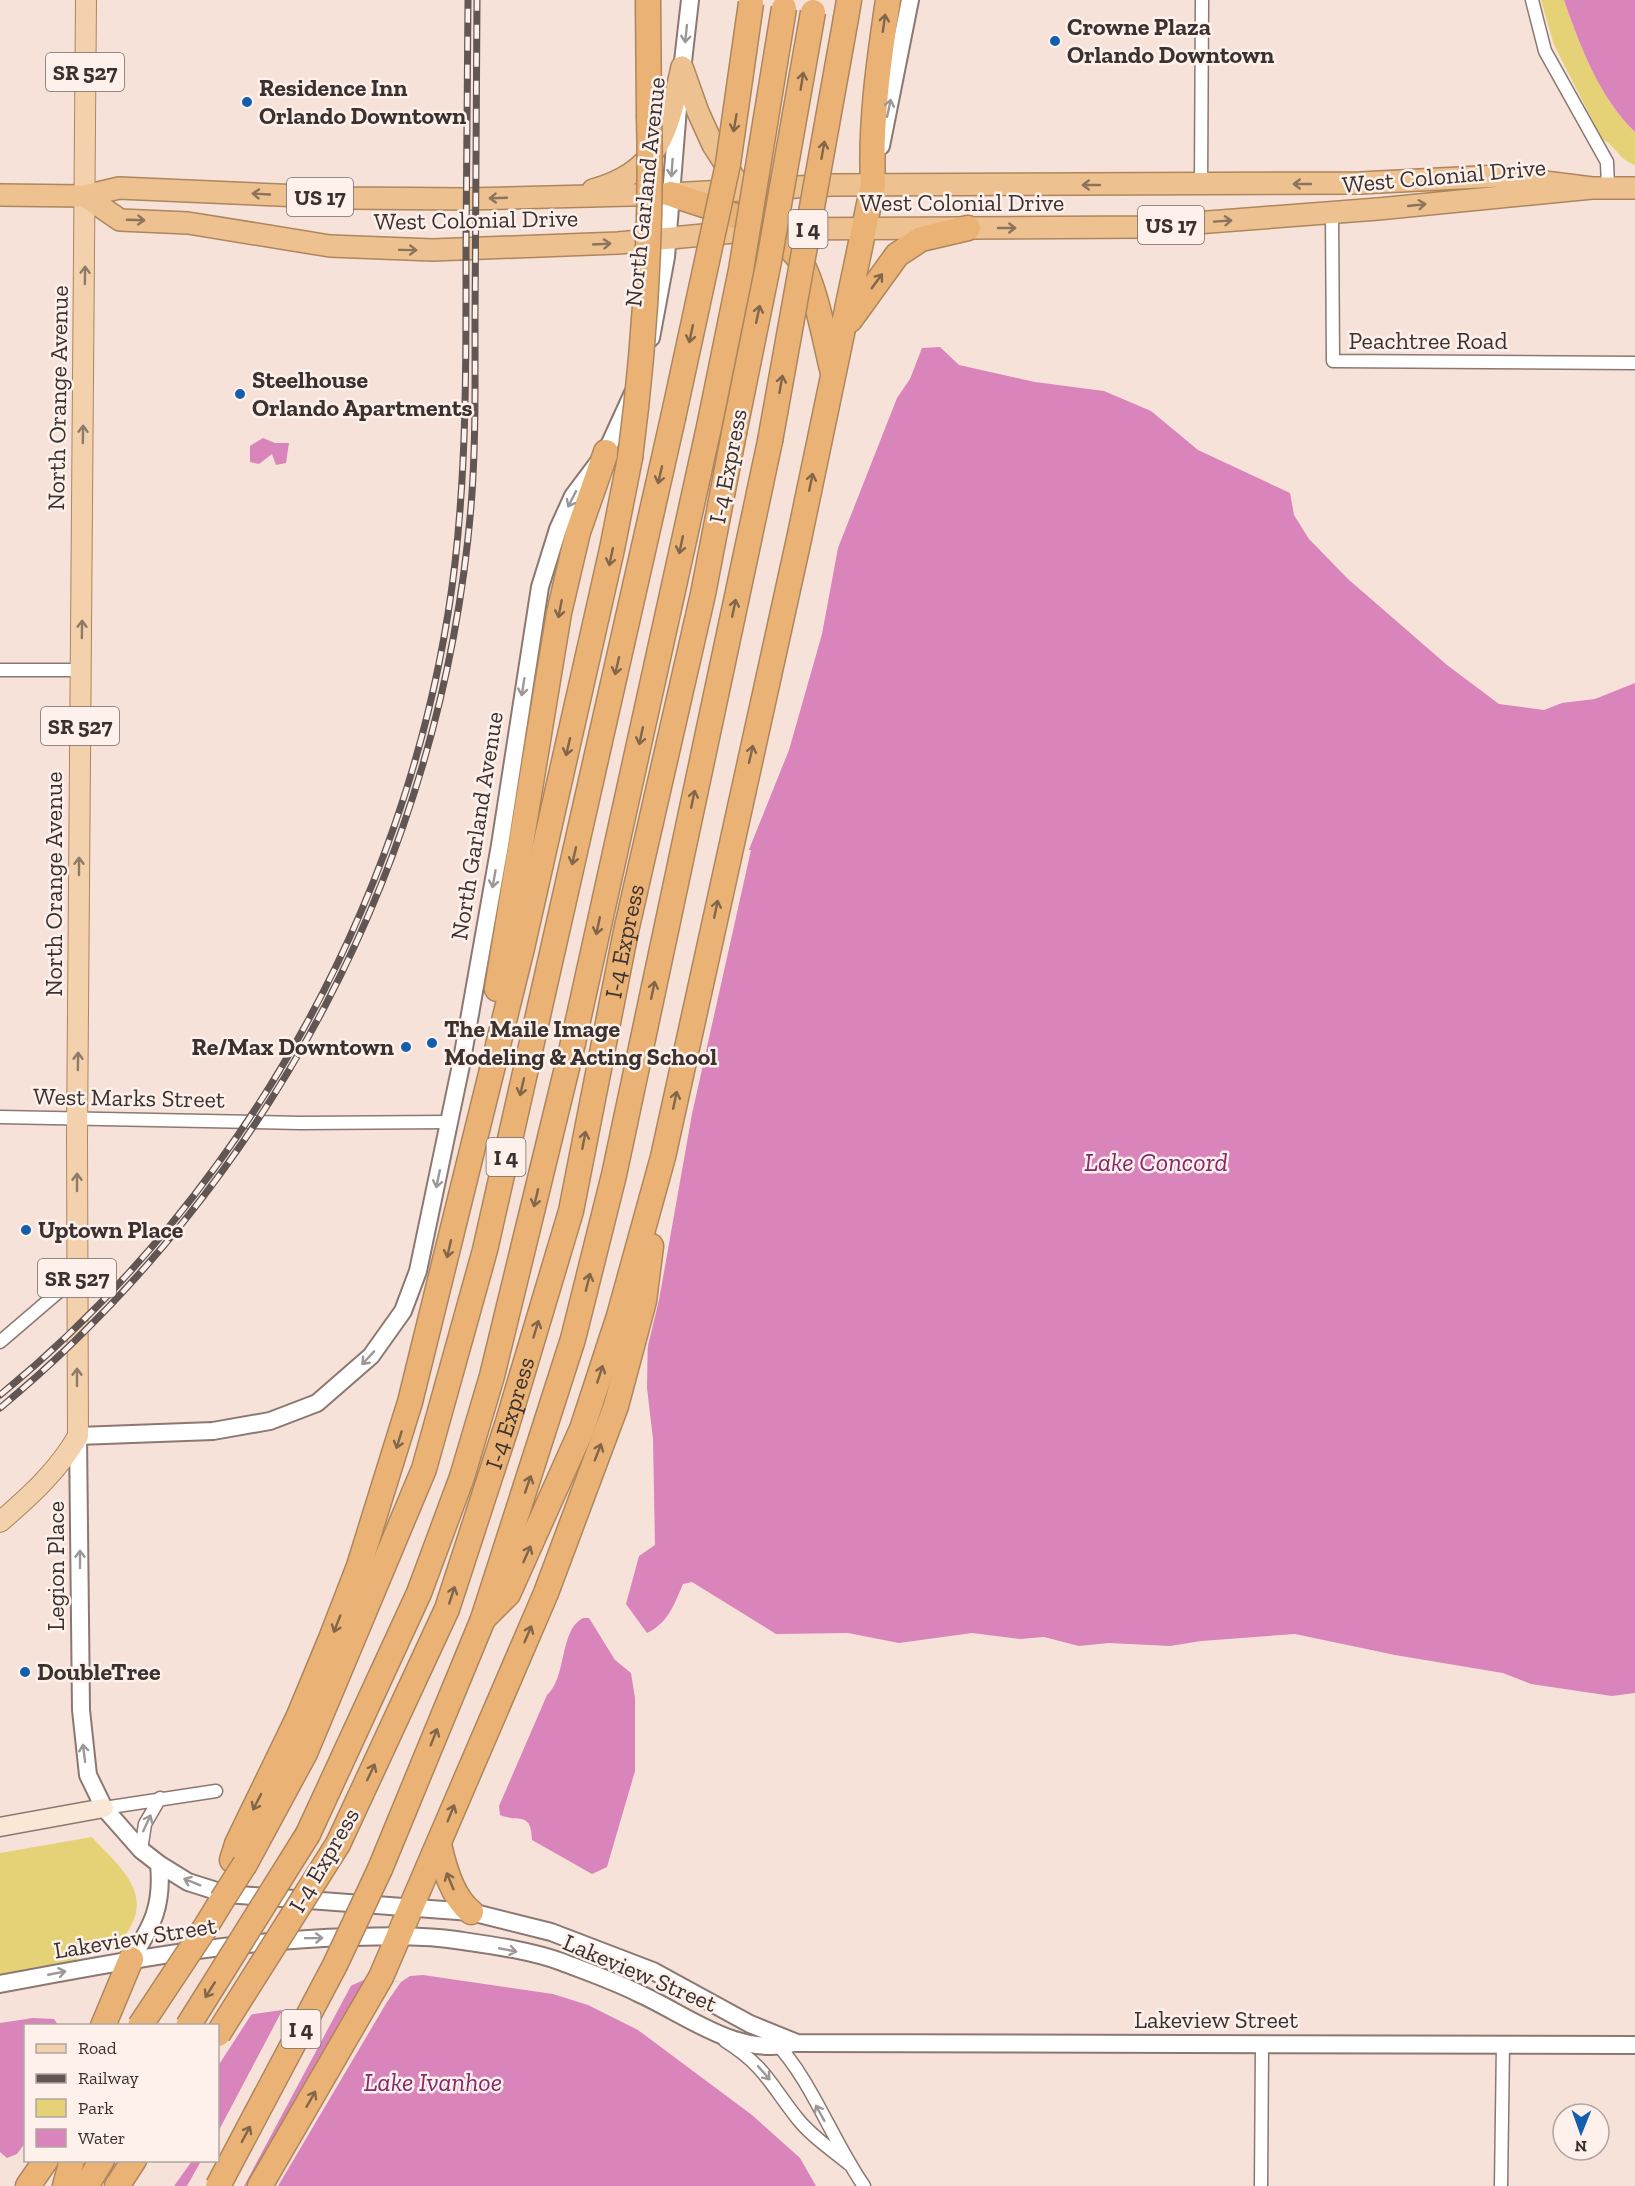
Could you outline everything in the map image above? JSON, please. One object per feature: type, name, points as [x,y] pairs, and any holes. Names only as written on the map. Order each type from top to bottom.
[{"type":"highway","points":[[141,2024],[222,1900],[238,1862],[237,1844],[315,1679],[371,1529],[410,1402],[476,1131],[491,1080],[612,549],[630,458],[648,283],[651,219],[648,0]]},
{"type":"highway","points":[[483,1619],[508,1594],[582,1429],[626,1292],[663,1157],[865,228],[873,185],[872,158],[877,76],[888,0]]},
{"type":"highway","name":"I 4","points":[[238,1862],[305,1753],[424,1469],[485,1250],[728,164],[751,1]]},
{"type":"highway","name":"I-4 Express","points":[[189,2024],[308,1834],[419,1593],[462,1477],[492,1376],[573,1043],[709,427],[741,270],[785,4]]},
{"type":"highway","name":"I-4 Express","points":[[219,2032],[338,1844],[447,1609],[507,1425],[571,1211],[626,931],[703,594],[769,261],[814,6]]},
{"type":"highway","name":"I 4","points":[[218,2186],[335,1965],[380,1869],[483,1619],[573,1339],[614,1175],[770,441],[847,9]]},
{"type":"highway","points":[[682,68],[704,126],[742,190],[797,256],[814,300],[833,375]]},
{"type":"highway","points":[[557,197],[608,186],[642,166],[668,129],[682,68]]},
{"type":"highway","name":"West Colonial Drive","points":[[85,196],[119,188],[372,199],[557,197],[873,185],[1360,183],[1499,176],[1600,188]]},
{"type":"highway","name":"West Colonial Drive","points":[[85,196],[120,220],[188,223],[330,246],[476,249],[668,239],[775,229],[1144,227],[1332,213],[1600,188],[1635,188]]},
{"type":"highway","points":[[671,194],[775,229]]},
{"type":"highway","name":"US 17","points":[[0,195],[85,196]]},
{"type":"highway","points":[[843,329],[897,255],[921,238],[968,228]]},
{"type":"highway","points":[[476,1131],[481,1078],[560,613],[578,532],[606,452]]},
{"type":"highway","points":[[260,2186],[381,1977],[546,1593],[617,1401],[644,1301],[663,1157]]},
{"type":"highway","points":[[439,1844],[456,1894],[463,1906],[471,1912]]},
{"type":"highway","points":[[103,2024],[131,1959]]},
{"type":"highway","points":[[28,2186],[45,2162]]},
{"type":"highway","points":[[65,2186],[71,2162]]},
{"type":"highway","points":[[86,2186],[101,2162]]},
{"type":"highway","points":[[117,2186],[133,2162]]},
{"type":"main road","name":"North Orange Avenue","points":[[78,1436],[77,1120],[86,0]]},
{"type":"main road","points":[[0,1522],[52,1474],[65,1459],[78,1436]]},
{"type":"main road","points":[[0,1827],[104,1808]]},
{"type":"street","name":"North Garland Avenue","points":[[78,1436],[213,1431],[270,1421],[317,1402],[371,1356],[390,1333],[409,1299],[421,1260],[450,1122],[484,942],[540,587],[558,529],[573,496],[606,452],[642,375],[662,290],[690,0]]},
{"type":"street","points":[[873,185],[910,0]]},
{"type":"street","points":[[1201,184],[1202,0]]},
{"type":"street","points":[[1532,0],[1545,51],[1607,162],[1600,188]]},
{"type":"street","name":"Peachtree Road","points":[[1332,213],[1333,361],[1635,363]]},
{"type":"street","points":[[0,670],[81,670]]},
{"type":"street","name":"West Marks Street","points":[[0,1117],[77,1120],[450,1122]]},
{"type":"street","points":[[0,1342],[77,1276]]},
{"type":"street","name":"Legion Place","points":[[78,1436],[81,1710],[84,1754],[95,1793],[104,1808],[141,1850],[188,1882],[226,1894],[354,1902]]},
{"type":"street","points":[[104,1808],[216,1791]]},
{"type":"street","points":[[141,1850],[145,1824],[160,1798]]},
{"type":"street","points":[[131,1959],[158,1911],[161,1889],[159,1863]]},
{"type":"street","name":"Lakeview Street","points":[[354,1902],[471,1912],[551,1932],[627,1960],[679,1984],[763,2030],[797,2043]]},
{"type":"street","name":"Lakeview Street","points":[[0,1984],[131,1959],[304,1938],[399,1936],[454,1940],[559,1961],[637,1992],[701,2026],[751,2043],[779,2046],[797,2043],[1635,2045]]},
{"type":"street","points":[[701,2026],[745,2054],[765,2073],[798,2120],[849,2164]]},
{"type":"street","points":[[763,2030],[779,2046],[800,2076],[849,2164],[864,2186]]},
{"type":"street","points":[[1261,2186],[1262,2044]]},
{"type":"street","points":[[1501,2186],[1503,2044]]},
{"type":"green space","points":[[1541,0],[1564,0],[1584,53],[1601,87],[1622,118],[1635,132],[1635,165],[1625,160],[1602,139],[1554,45]]},
{"type":"green space","points":[[92,1837],[120,1867],[134,1888],[137,1900],[136,1913],[131,1926],[115,1945],[87,1951],[75,1961],[0,1976],[0,1853]]},
{"type":"water","points":[[1564,0],[1635,0],[1635,132],[1622,118],[1601,87],[1584,53]]},
{"type":"water","name":"Lake Concord","points":[[940,347],[959,365],[1035,382],[1104,391],[1151,411],[1198,450],[1290,493],[1294,515],[1309,539],[1348,579],[1447,665],[1499,704],[1544,710],[1562,703],[1595,699],[1635,683],[1635,1693],[1612,1696],[1531,1684],[1503,1673],[1395,1655],[1295,1634],[1201,1641],[1170,1646],[1109,1643],[1079,1646],[1044,1637],[1020,1639],[972,1633],[899,1643],[848,1633],[776,1634],[692,1582],[683,1584],[665,1619],[647,1633],[626,1604],[639,1556],[655,1545],[653,1439],[647,1388],[650,1204],[742,867],[789,750],[822,634],[838,548],[897,398],[910,379],[922,348]]},
{"type":"water","points":[[263,438],[275,443],[289,443],[286,463],[276,465],[272,454],[259,464],[250,462],[250,446]]},
{"type":"water","points":[[583,1618],[589,1618],[615,1660],[631,1673],[635,1698],[635,1771],[607,1867],[592,1874],[532,1840],[526,1821],[500,1815],[499,1806],[547,1695],[558,1677],[570,1633],[575,1624]]},
{"type":"water","name":"Lake Ivanhoe","points":[[423,1975],[553,1994],[588,2005],[638,2030],[752,2115],[800,2158],[816,2186],[174,2186],[191,2162],[219,2162],[219,2026],[241,2016],[303,2007],[366,1979],[401,1982],[410,1976]]},
{"type":"water","points":[[33,2018],[54,2019],[57,2024],[24,2024],[24,2144],[17,2154],[7,2158],[0,2152],[0,2023]]},
{"type":"pier","points":[[746,850],[751,850],[692,1114],[659,1300],[644,1362],[647,1204],[696,1017]]},
{"type":"pier","points":[[366,1979],[401,1982],[278,2186],[246,2186]]},
{"type":"pier","points":[[353,1982],[244,2186],[187,2186],[200,2162],[219,2162],[219,2130],[284,2007],[302,2004]]},
{"type":"pier","points":[[253,2012],[219,2064],[219,2024],[198,2024],[203,2021]]},
{"type":"railway","points":[[0,1395],[90,1314],[171,1224],[244,1127],[307,1022],[360,913],[403,799],[435,682],[455,563],[459,524],[465,405],[468,0]]},
{"type":"railway","points":[[0,1408],[97,1319],[183,1222],[260,1117],[326,1004],[380,886],[423,764],[454,637],[471,507],[475,414],[477,0]]},
{"type":"place","name":"Crowne Plaza Orlando Downtown","points":[[1055,41]]},
{"type":"place","name":"Residence Inn Orlando Downtown","points":[[247,102]]},
{"type":"place","name":"Steelhouse Orlando Apartments","points":[[240,394]]},
{"type":"place","name":"The Maile Image Modeling & Acting School","points":[[432,1043]]},
{"type":"place","name":"Re/Max Downtown","points":[[406,1047]]},
{"type":"place","name":"Uptown Place","points":[[26,1230]]},
{"type":"place","name":"DoubleTree","points":[[25,1672]]}]
